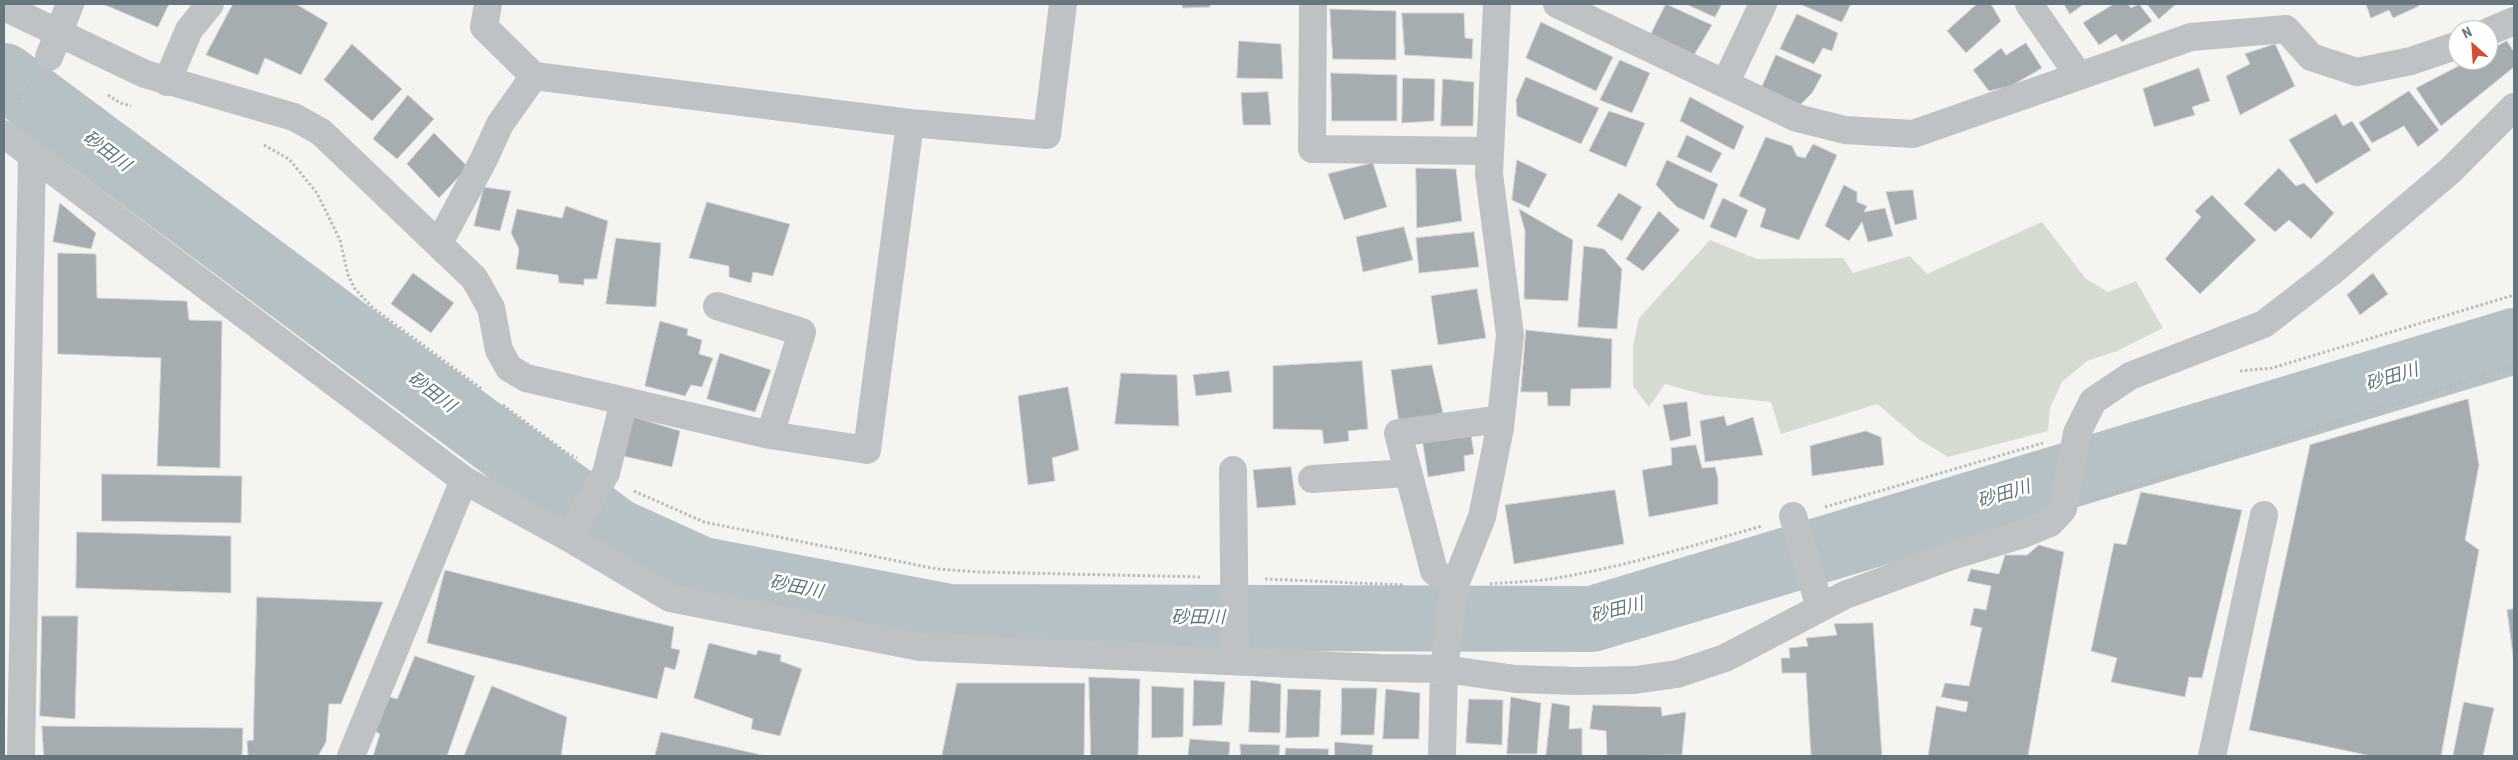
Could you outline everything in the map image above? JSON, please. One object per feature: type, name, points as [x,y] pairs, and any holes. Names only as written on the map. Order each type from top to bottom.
[{"type":"street","points":[[54,46],[70,4]]},
{"type":"street","points":[[167,82],[189,30],[210,4]]},
{"type":"street","points":[[488,4],[484,27],[534,76],[910,123],[1047,135],[1063,4]]},
{"type":"street","points":[[1313,4],[1312,149],[1490,151]]},
{"type":"street","points":[[1442,756],[1444,669],[1454,587],[1482,517],[1501,419],[1510,335],[1489,174],[1496,4]]},
{"type":"street","points":[[1557,4],[1797,118],[1845,130],[1912,134],[2191,38],[2286,28],[2312,57],[2357,72],[2411,61],[2448,48]]},
{"type":"street","points":[[1725,84],[1763,4]]},
{"type":"street","points":[[2029,4],[2079,76]]},
{"type":"street","points":[[4,7],[54,46],[167,82],[294,118],[321,132],[474,278],[491,308],[499,350],[509,368],[526,378],[770,435],[867,450],[910,123]]},
{"type":"street","points":[[2498,28],[2514,21]]},
{"type":"street","points":[[438,244],[484,159],[500,124],[534,76]]},
{"type":"street","points":[[4,134],[464,480],[574,531],[670,598],[920,647],[1444,669],[1516,679],[1577,681],[1635,680],[1677,674],[1725,658],[1816,596],[1846,595],[1951,556],[2050,523],[2064,509],[2077,433],[2093,401],[2130,376],[2264,324],[2330,273],[2450,171],[2514,107]]},
{"type":"street","points":[[21,756],[32,155]]},
{"type":"street","points":[[717,306],[802,332],[770,435]]},
{"type":"street","points":[[574,531],[604,477],[624,402]]},
{"type":"street","points":[[1454,587],[1434,571],[1398,433],[1501,419]]},
{"type":"street","points":[[1233,470],[1235,661]]},
{"type":"street","points":[[1312,479],[1408,473]]},
{"type":"street","points":[[351,756],[464,480]]},
{"type":"street","points":[[2212,756],[2264,515]]},
{"type":"street","points":[[1793,516],[1816,596]]},
{"type":"path","points":[[15,107],[54,46]]},
{"type":"path","points":[[100,90],[120,103],[139,109]]},
{"type":"path","points":[[257,141],[289,160],[317,193],[340,240],[348,275],[355,289],[372,308],[483,390]]},
{"type":"path","points":[[2232,373],[2252,368],[2272,368],[2514,295]]},
{"type":"path","points":[[2064,509],[2514,366]]},
{"type":"path","points":[[498,401],[567,453],[604,477],[704,522],[937,569],[979,572],[1234,578],[1454,587],[1549,579],[1668,554],[2077,433]]},
{"type":"shaded area","points":[[2042,222],[2086,279],[2108,292],[2136,281],[2163,328],[2117,351],[2087,361],[2062,382],[2050,408],[2048,431],[1948,457],[1920,440],[1877,404],[1781,434],[1771,402],[1705,395],[1665,384],[1649,407],[1633,386],[1633,346],[1639,318],[1710,240],[1757,259],[1843,258],[1853,273],[1910,256],[1927,274]]},
{"type":"building","points":[[103,4],[169,4],[158,27]]},
{"type":"building","points":[[233,4],[296,4],[328,23],[301,75],[265,58],[258,75],[206,55]]},
{"type":"building","points":[[1182,4],[1210,4],[1210,7],[1183,8]]},
{"type":"building","points":[[1666,4],[1712,25],[1694,55],[1651,34]]},
{"type":"building","points":[[1686,4],[1722,4],[1715,17]]},
{"type":"building","points":[[1800,4],[1851,4],[1842,22]]},
{"type":"building","points":[[1977,4],[1991,4],[2001,21],[1966,53],[1947,31]]},
{"type":"building","points":[[2064,4],[2084,4],[2070,14]]},
{"type":"building","points":[[2114,4],[2128,4],[2131,8],[2139,4],[2152,21],[2122,42],[2116,34],[2099,45],[2083,23]]},
{"type":"building","points":[[2147,4],[2176,4],[2159,19]]},
{"type":"building","points":[[2366,4],[2418,4],[2419,6],[2393,18],[2389,10],[2371,18]]},
{"type":"building","points":[[1330,9],[1396,11],[1396,60],[1333,59]]},
{"type":"building","points":[[1402,13],[1464,13],[1465,38],[1473,39],[1472,59],[1405,55]]},
{"type":"building","points":[[1797,14],[1838,33],[1832,51],[1823,48],[1814,64],[1780,49]]},
{"type":"building","points":[[1541,22],[1613,57],[1596,91],[1526,58]]},
{"type":"building","points":[[1239,41],[1281,44],[1283,79],[1237,78]]},
{"type":"building","points":[[2507,41],[2514,52],[2514,67],[2441,126],[2416,88],[2451,70],[2498,70],[2498,46]]},
{"type":"building","points":[[2026,43],[2042,68],[2011,86],[1989,91],[1973,70],[2001,48],[2006,55]]},
{"type":"building","points":[[352,44],[402,89],[372,121],[324,80]]},
{"type":"building","points":[[2275,44],[2295,86],[2240,115],[2226,76],[2250,64],[2245,54]]},
{"type":"building","points":[[1776,55],[1822,75],[1812,93],[1799,106],[1762,87]]},
{"type":"building","points":[[1620,60],[1650,73],[1632,113],[1600,100]]},
{"type":"building","points":[[2199,68],[2210,101],[2192,107],[2195,115],[2154,127],[2143,89]]},
{"type":"building","points":[[1331,73],[1397,75],[1397,121],[1332,121]]},
{"type":"building","points":[[1526,77],[1599,108],[1581,144],[1517,116],[1516,100]]},
{"type":"building","points":[[1403,78],[1435,79],[1434,121],[1402,123]]},
{"type":"building","points":[[1443,79],[1474,82],[1473,126],[1441,126]]},
{"type":"building","points":[[2409,91],[2439,130],[2418,147],[2404,126],[2372,143],[2359,123]]},
{"type":"building","points":[[1268,92],[1271,125],[1243,125],[1241,93]]},
{"type":"building","points":[[408,95],[434,119],[397,159],[373,139]]},
{"type":"building","points":[[1690,97],[1744,126],[1734,150],[1680,121]]},
{"type":"building","points":[[1609,111],[1645,123],[1626,167],[1589,151]]},
{"type":"building","points":[[2336,114],[2343,126],[2352,121],[2371,150],[2316,184],[2289,140]]},
{"type":"building","points":[[434,133],[468,167],[439,198],[407,164]]},
{"type":"building","points":[[1687,135],[1722,153],[1711,173],[1677,157]]},
{"type":"building","points":[[1766,137],[1792,146],[1797,156],[1805,158],[1813,144],[1837,155],[1799,240],[1760,227],[1766,209],[1739,196]]},
{"type":"building","points":[[1517,160],[1547,174],[1529,208],[1512,200]]},
{"type":"building","points":[[1667,160],[1718,184],[1704,220],[1677,207],[1656,185]]},
{"type":"building","points":[[1373,163],[1387,207],[1344,220],[1328,174]]},
{"type":"building","points":[[1416,168],[1456,169],[1462,221],[1417,228]]},
{"type":"building","points":[[2279,168],[2296,186],[2304,183],[2334,213],[2311,239],[2289,220],[2275,232],[2244,204]]},
{"type":"building","points":[[1844,185],[1857,192],[1857,202],[1867,206],[1864,212],[1885,208],[1893,236],[1868,242],[1862,222],[1849,241],[1825,226]]},
{"type":"building","points":[[484,187],[511,191],[500,231],[474,226]]},
{"type":"building","points":[[1913,190],[1917,219],[1895,225],[1886,192]]},
{"type":"building","points":[[1619,193],[1642,207],[1622,241],[1597,226]]},
{"type":"building","points":[[2212,195],[2256,240],[2200,294],[2165,259],[2201,217],[2195,211]]},
{"type":"building","points":[[1723,198],[1748,210],[1736,238],[1710,227]]},
{"type":"building","points":[[707,202],[790,224],[773,276],[753,272],[751,283],[729,277],[729,266],[689,258]]},
{"type":"building","points":[[60,203],[96,233],[91,249],[53,242]]},
{"type":"building","points":[[566,206],[608,221],[597,279],[584,279],[584,285],[559,283],[558,275],[516,269],[519,249],[511,233],[517,209],[562,218]]},
{"type":"building","points":[[1519,209],[1573,240],[1568,301],[1524,299],[1525,231]]},
{"type":"building","points":[[1659,211],[1680,230],[1643,271],[1626,259]]},
{"type":"building","points":[[1404,227],[1413,260],[1363,272],[1356,237]]},
{"type":"building","points":[[1474,232],[1479,267],[1419,273],[1416,238]]},
{"type":"building","points":[[616,238],[661,243],[656,307],[606,304]]},
{"type":"building","points":[[1584,246],[1604,249],[1622,269],[1617,329],[1578,327]]},
{"type":"building","points":[[58,253],[96,254],[97,298],[187,301],[189,320],[222,321],[220,468],[157,466],[161,358],[58,354]]},
{"type":"building","points":[[413,273],[454,303],[431,333],[391,304]]},
{"type":"building","points":[[2373,273],[2388,294],[2360,315],[2347,295]]},
{"type":"building","points":[[1477,289],[1486,338],[1438,345],[1431,296]]},
{"type":"building","points":[[660,321],[688,329],[687,335],[702,340],[699,354],[713,358],[702,387],[691,385],[685,396],[645,386]]},
{"type":"building","points":[[1526,330],[1612,339],[1611,388],[1571,389],[1570,406],[1548,406],[1547,392],[1521,392]]},
{"type":"building","points":[[720,353],[771,370],[755,412],[707,399]]},
{"type":"building","points":[[1362,361],[1368,429],[1348,431],[1349,441],[1324,444],[1322,430],[1273,429],[1273,366]]},
{"type":"building","points":[[1432,365],[1443,413],[1399,423],[1391,370]]},
{"type":"building","points":[[1229,371],[1232,392],[1196,396],[1193,375]]},
{"type":"building","points":[[1121,373],[1177,375],[1179,426],[1115,424]]},
{"type":"building","points":[[1068,387],[1079,450],[1052,458],[1055,481],[1028,485],[1018,396]]},
{"type":"building","points":[[2468,399],[2479,465],[2465,540],[2479,550],[2441,756],[2371,756],[2249,730],[2310,445]]},
{"type":"building","points":[[1687,402],[1691,436],[1670,441],[1663,405]]},
{"type":"building","points":[[1724,416],[1727,426],[1753,417],[1763,455],[1705,462],[1700,421]]},
{"type":"building","points":[[634,417],[680,431],[672,467],[623,456]]},
{"type":"building","points":[[1470,429],[1474,454],[1464,456],[1465,471],[1428,477],[1422,438]]},
{"type":"building","points":[[1866,431],[1881,437],[1884,465],[1812,476],[1810,446]]},
{"type":"building","points":[[1696,445],[1702,468],[1715,467],[1718,478],[1718,504],[1649,517],[1642,470],[1672,465],[1671,448]]},
{"type":"building","points":[[1291,467],[1296,505],[1257,508],[1253,470]]},
{"type":"building","points":[[102,474],[242,476],[241,523],[102,521]]},
{"type":"building","points":[[1615,490],[1624,544],[1514,564],[1505,505]]},
{"type":"building","points":[[2141,492],[2242,510],[2202,678],[2189,677],[2185,697],[2111,682],[2117,658],[2091,651],[2114,543],[2126,545]]},
{"type":"building","points":[[77,532],[231,536],[231,593],[76,588]]},
{"type":"building","points":[[2039,545],[2064,552],[2028,756],[1928,756],[1936,706],[1966,712],[1968,702],[1941,697],[1945,683],[1969,686],[1982,628],[1970,625],[1974,608],[1986,610],[1991,586],[1967,581],[1971,569],[1999,574],[2005,555],[2027,555]]},
{"type":"building","points":[[445,570],[674,627],[671,648],[680,650],[675,670],[665,667],[657,699],[427,643]]},
{"type":"building","points":[[257,597],[383,602],[341,704],[329,704],[326,742],[318,756],[248,756],[247,741],[253,740]]},
{"type":"building","points":[[2514,609],[2514,663],[2507,610]]},
{"type":"building","points":[[42,616],[78,616],[75,719],[40,716]]},
{"type":"building","points":[[1873,623],[1882,756],[1811,756],[1806,673],[1782,673],[1781,658],[1790,658],[1789,648],[1808,646],[1806,638],[1837,635],[1834,624]]},
{"type":"building","points":[[709,643],[756,655],[758,650],[781,655],[780,661],[802,669],[780,736],[751,729],[753,719],[694,698]]},
{"type":"building","points":[[415,656],[475,676],[447,756],[373,756],[380,734],[371,729],[386,696],[397,699]]},
{"type":"building","points":[[1089,677],[1140,679],[1138,756],[1091,756]]},
{"type":"building","points":[[1194,680],[1225,682],[1222,725],[1193,726]]},
{"type":"building","points":[[1251,680],[1281,684],[1280,733],[1249,732]]},
{"type":"building","points":[[957,683],[1085,683],[1084,756],[942,756]]},
{"type":"building","points":[[492,686],[567,717],[561,756],[464,756]]},
{"type":"building","points":[[1152,686],[1184,688],[1183,737],[1152,738]]},
{"type":"building","points":[[1342,688],[1377,688],[1374,735],[1341,735]]},
{"type":"building","points":[[1288,689],[1321,690],[1319,737],[1286,738]]},
{"type":"building","points":[[1386,689],[1420,693],[1419,739],[1383,739]]},
{"type":"building","points":[[1511,697],[1541,703],[1537,754],[1507,754]]},
{"type":"building","points":[[1469,699],[1503,700],[1502,745],[1466,743]]},
{"type":"building","points":[[2464,702],[2494,708],[2483,756],[2453,756]]},
{"type":"building","points":[[1552,703],[1570,706],[1569,729],[1582,728],[1582,756],[1546,756]]},
{"type":"building","points":[[1593,705],[1661,707],[1662,716],[1686,712],[1682,755],[1607,756],[1606,731],[1590,729]]},
{"type":"building","points":[[42,726],[243,728],[242,756],[44,756]]},
{"type":"building","points":[[661,732],[766,756],[655,756]]},
{"type":"building","points":[[1190,739],[1230,742],[1229,756],[1188,756]]},
{"type":"building","points":[[1335,742],[1373,745],[1372,756],[1335,756]]},
{"type":"building","points":[[1240,744],[1280,745],[1279,756],[1241,756]]},
{"type":"building","points":[[1286,748],[1329,749],[1328,756],[1285,756]]},
{"type":"waterway","name":"砂田川","points":[[4,76],[616,531],[702,570],[949,617],[1592,619],[2514,341]]}]
